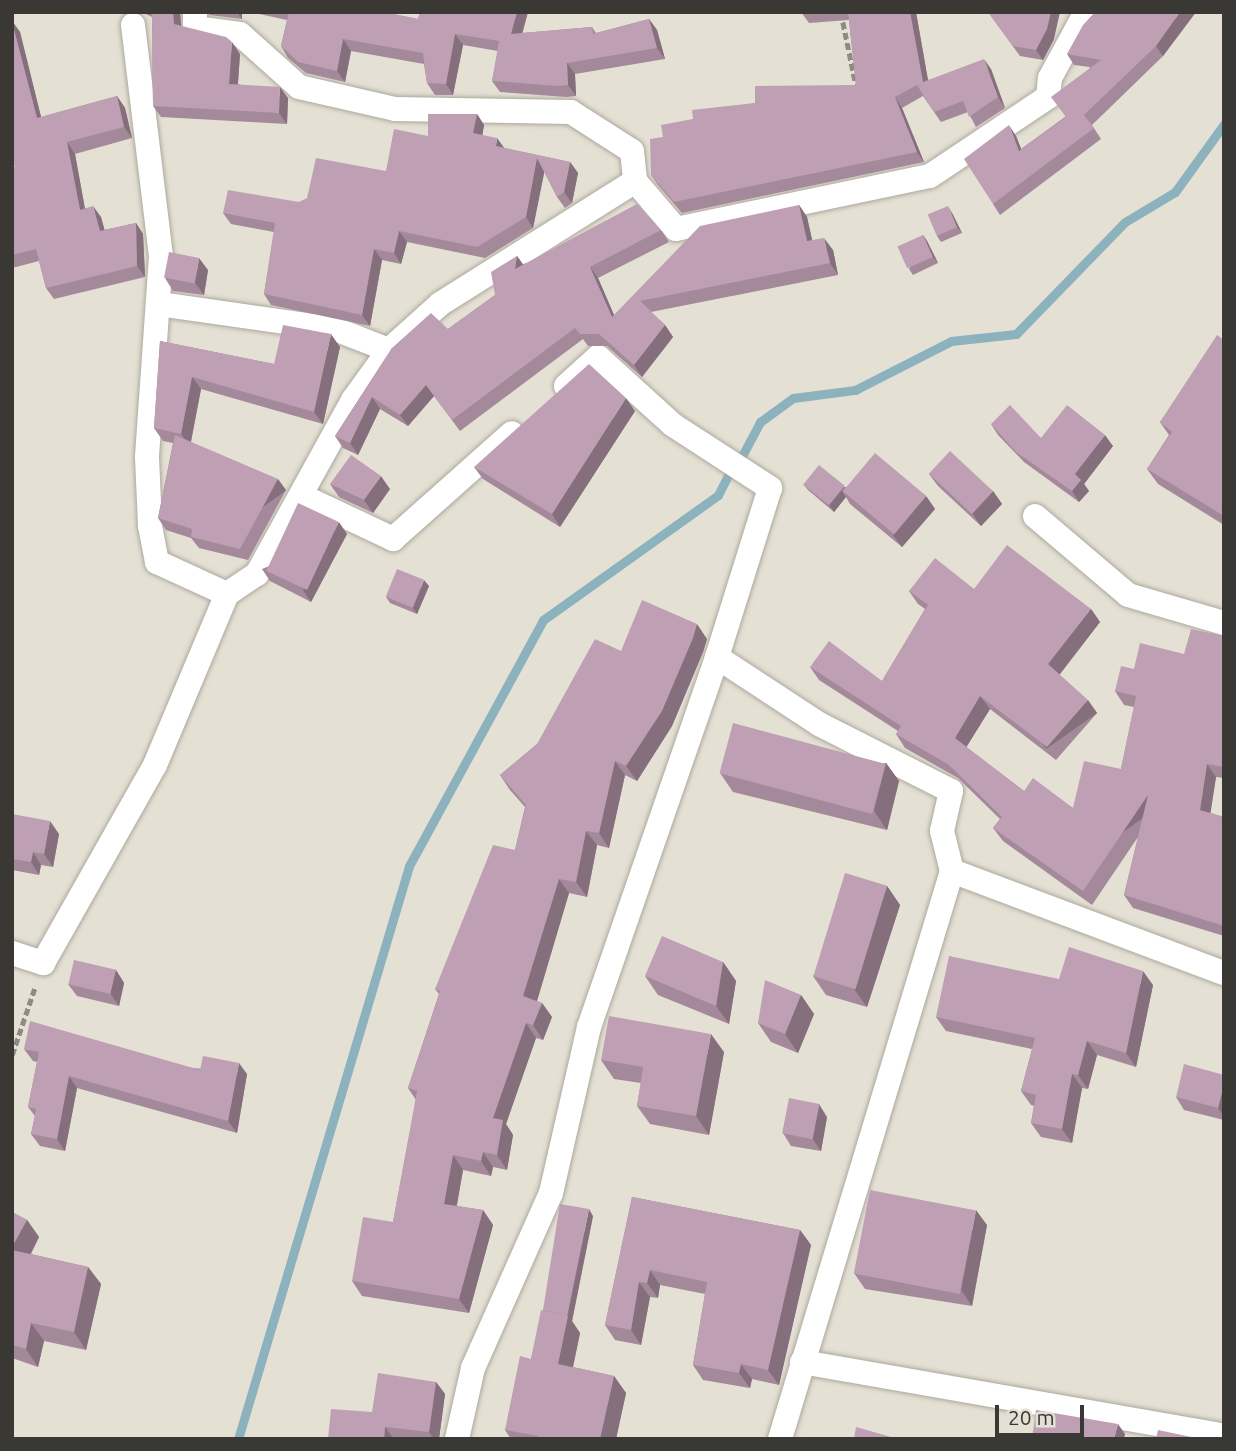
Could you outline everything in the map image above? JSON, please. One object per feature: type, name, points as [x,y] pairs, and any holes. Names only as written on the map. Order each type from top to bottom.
[{"type":"street","points":[[195,12],[195,28],[240,34],[299,87],[395,110],[571,112],[632,151],[635,181],[676,229],[930,176],[1048,97],[1049,78],[1086,12]]},
{"type":"street","points":[[133,24],[161,256],[147,457],[157,562],[227,594]]},
{"type":"street","points":[[12,953],[43,963],[156,765],[227,594],[257,574],[389,350],[440,304],[635,181]]},
{"type":"street","points":[[159,304],[335,328],[389,350]]},
{"type":"street","points":[[302,496],[393,539],[598,357],[673,425],[770,488],[717,657],[589,1027],[551,1193],[473,1368],[457,1439]]},
{"type":"street","points":[[1035,516],[1128,595],[1224,623]]},
{"type":"street","points":[[717,657],[819,724],[951,792],[942,831],[952,871],[780,1439]]},
{"type":"street","points":[[952,871],[1224,973]]},
{"type":"street","points":[[802,1362],[1224,1436]]},
{"type":"path","points":[[841,12],[860,102]]},
{"type":"path","points":[[12,1055],[43,963]]},
{"type":"building","points":[[152,12],[173,12],[174,24],[226,37],[232,42],[229,84],[280,87],[279,113],[153,106]]},
{"type":"building","points":[[289,12],[383,12],[418,19],[420,12],[517,12],[511,34],[592,27],[593,34],[649,19],[657,48],[567,63],[568,85],[558,86],[492,81],[499,41],[455,34],[446,84],[427,83],[423,53],[343,39],[337,71],[298,62],[281,46]]},
{"type":"building","points":[[848,12],[910,12],[923,82],[984,59],[998,97],[969,117],[963,101],[934,112],[917,85],[895,97],[917,152],[674,202],[651,175],[650,139],[663,137],[661,125],[693,119],[692,110],[755,103],[755,86],[856,85]]},
{"type":"building","points":[[988,12],[1051,12],[1047,29],[1036,50],[1013,46]]},
{"type":"building","points":[[1095,12],[1180,12],[1156,46],[1084,115],[1094,128],[993,204],[964,159],[1009,125],[1019,151],[1066,117],[1051,97],[1101,60],[1067,54],[1083,25]]},
{"type":"building","points":[[12,22],[37,118],[117,96],[124,127],[67,142],[80,210],[93,206],[100,231],[136,223],[137,266],[46,288],[36,249],[12,255],[12,168],[15,167],[12,161]]},
{"type":"building","points":[[428,114],[477,114],[473,133],[497,138],[496,146],[570,162],[564,192],[557,197],[537,158],[526,217],[477,247],[399,231],[394,253],[374,249],[362,315],[264,294],[275,223],[223,213],[228,190],[299,202],[307,198],[316,158],[386,171],[394,129],[428,136]]},
{"type":"building","points":[[637,204],[661,230],[590,267],[612,317],[700,226],[799,205],[807,241],[824,238],[830,263],[640,301],[665,325],[634,365],[599,334],[580,334],[575,328],[452,420],[426,385],[400,415],[372,397],[350,443],[335,436],[392,348],[431,313],[448,329],[495,295],[491,272],[517,256],[515,269]]},
{"type":"building","points":[[948,206],[957,227],[937,236],[928,215]]},
{"type":"building","points":[[923,235],[933,257],[907,268],[897,246]]},
{"type":"building","points":[[169,252],[199,258],[194,283],[164,278]]},
{"type":"building","points":[[283,325],[331,334],[314,412],[192,377],[181,434],[154,428],[160,341],[274,364]]},
{"type":"building","points":[[1217,335],[1224,340],[1224,516],[1147,469],[1172,432],[1160,422]]},
{"type":"building","points":[[589,364],[626,398],[552,514],[474,467]]},
{"type":"building","points":[[1010,405],[1041,438],[1067,405],[1105,435],[1075,474],[1081,480],[1072,491],[1016,452],[991,424]]},
{"type":"building","points":[[175,435],[278,479],[240,549],[191,537],[192,529],[158,518]]},
{"type":"building","points":[[950,451],[993,491],[972,514],[929,474]]},
{"type":"building","points":[[875,453],[926,496],[894,534],[843,491]]},
{"type":"building","points":[[351,455],[381,476],[364,500],[330,484]]},
{"type":"building","points":[[819,465],[845,486],[829,505],[803,484]]},
{"type":"building","points":[[298,503],[339,522],[307,590],[266,571]]},
{"type":"building","points":[[1007,545],[1091,609],[1048,664],[1088,700],[1047,747],[980,696],[955,738],[1024,791],[1033,778],[1073,808],[1084,761],[1121,769],[1136,696],[1115,691],[1121,666],[1134,669],[1140,643],[1184,654],[1191,629],[1224,636],[1224,767],[1207,764],[1200,810],[1224,817],[1224,926],[1124,895],[1148,795],[1083,891],[993,828],[1002,817],[949,765],[896,734],[901,726],[810,667],[829,641],[882,681],[928,605],[909,591],[935,558],[974,589]]},
{"type":"building","points":[[397,569],[424,580],[413,608],[386,597]]},
{"type":"building","points":[[642,600],[697,624],[662,711],[626,766],[615,761],[599,833],[586,831],[576,882],[559,879],[523,996],[542,1003],[533,1025],[526,1023],[493,1118],[503,1120],[497,1155],[483,1152],[481,1161],[453,1155],[444,1204],[483,1210],[459,1299],[352,1281],[363,1217],[393,1222],[417,1091],[408,1088],[440,991],[435,989],[493,845],[515,850],[526,805],[500,775],[537,744],[595,639],[621,651]]},
{"type":"building","points":[[733,723],[886,764],[872,814],[720,773]]},
{"type":"building","points":[[12,814],[50,821],[44,854],[33,852],[31,862],[12,859]]},
{"type":"building","points":[[845,873],[887,886],[856,989],[813,976]]},
{"type":"building","points":[[662,936],[723,962],[716,1006],[645,976]]},
{"type":"building","points":[[1069,947],[1143,971],[1126,1053],[1087,1041],[1078,1075],[1072,1074],[1062,1129],[1031,1123],[1036,1095],[1021,1091],[1035,1038],[936,1017],[949,956],[1059,979]]},
{"type":"building","points":[[74,960],[116,970],[110,994],[68,984]]},
{"type":"building","points":[[765,980],[801,995],[785,1034],[758,1023]]},
{"type":"building","points":[[609,1016],[711,1034],[696,1116],[637,1106],[643,1067],[601,1060]]},
{"type":"building","points":[[30,1021],[200,1070],[203,1056],[239,1063],[228,1121],[69,1076],[57,1139],[31,1134],[36,1109],[28,1107],[39,1052],[24,1049]]},
{"type":"building","points":[[1184,1064],[1224,1075],[1218,1108],[1176,1097]]},
{"type":"building","points":[[789,1098],[819,1104],[813,1139],[782,1133]]},
{"type":"building","points":[[870,1190],[976,1211],[960,1294],[854,1273]]},
{"type":"building","points":[[632,1197],[800,1230],[768,1370],[741,1364],[739,1373],[693,1365],[707,1282],[650,1270],[647,1283],[639,1282],[631,1330],[605,1325]]},
{"type":"building","points":[[560,1204],[589,1209],[567,1316],[543,1310]]},
{"type":"building","points":[[12,1212],[27,1220],[12,1247]]},
{"type":"building","points":[[12,1250],[88,1267],[74,1332],[31,1323],[26,1349],[12,1345]]},
{"type":"building","points":[[541,1310],[568,1316],[558,1364],[614,1376],[600,1439],[538,1439],[538,1436],[505,1430],[520,1356],[531,1359]]},
{"type":"building","points":[[378,1373],[436,1382],[429,1432],[385,1427],[384,1439],[328,1439],[331,1409],[372,1412]]},
{"type":"building","points":[[1036,1410],[1118,1424],[1114,1439],[1032,1439]]},
{"type":"building","points":[[856,1427],[898,1439],[854,1439]]},
{"type":"building","points":[[1158,1430],[1196,1438],[1196,1439],[1156,1439]]},
{"type":"waterway","points":[[741,458],[760,422],[793,398],[855,390],[951,341],[1016,334],[1125,222],[1175,192],[1224,124]]},
{"type":"waterway","points":[[238,1439],[409,866],[543,620],[718,495],[729,473]]}]
